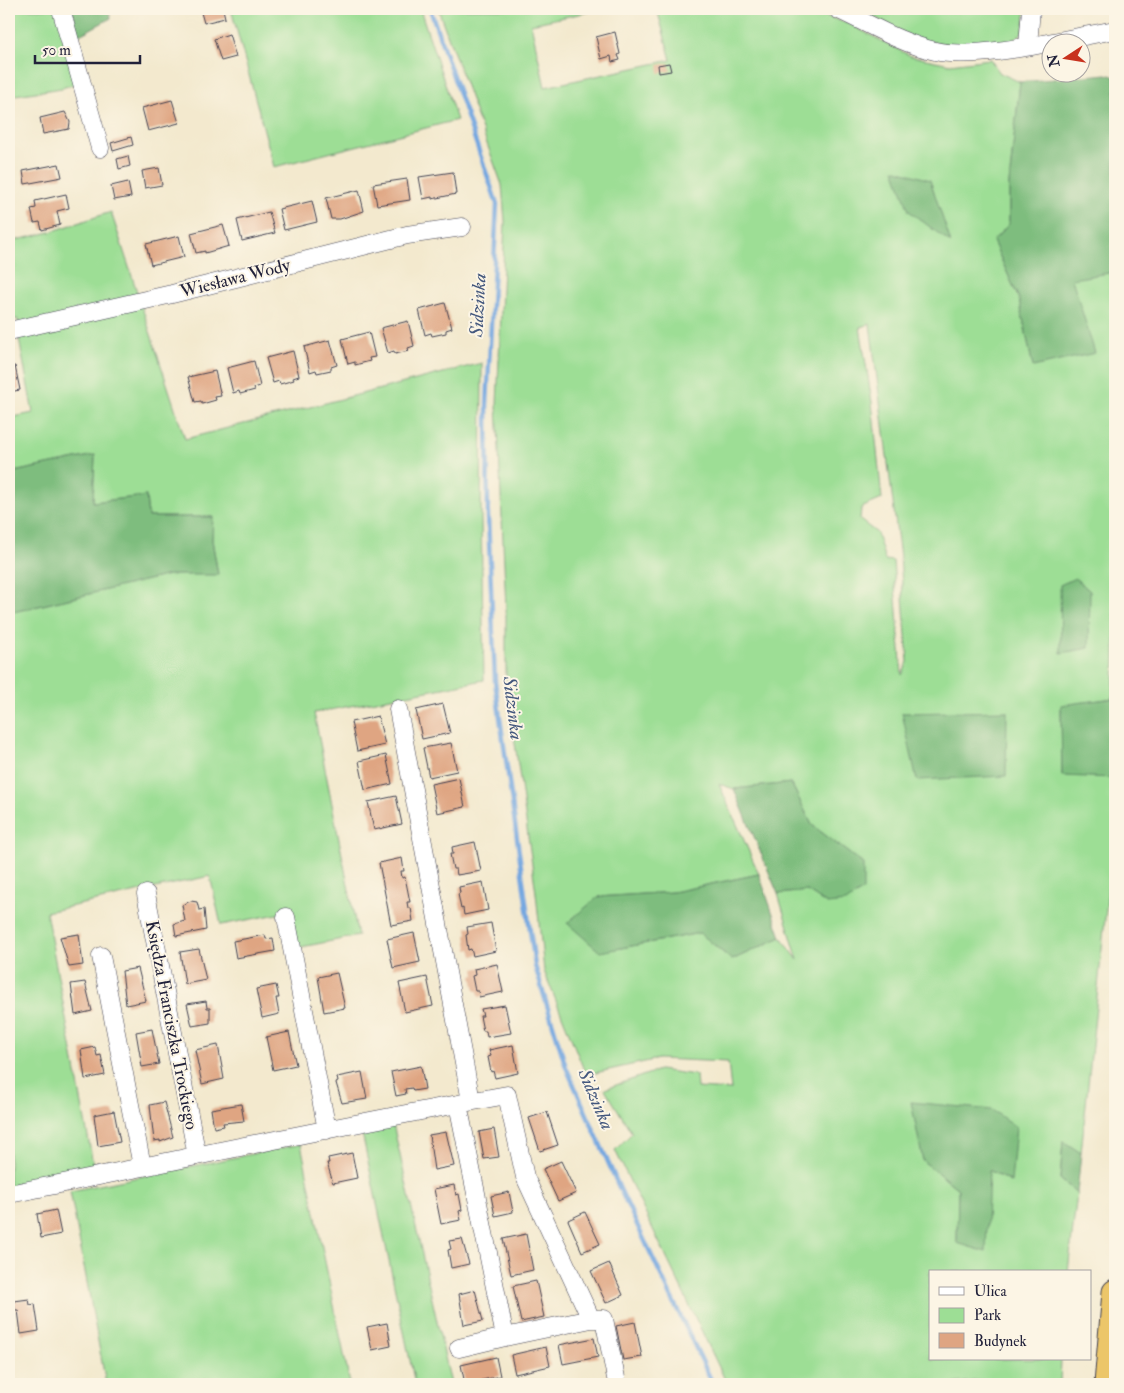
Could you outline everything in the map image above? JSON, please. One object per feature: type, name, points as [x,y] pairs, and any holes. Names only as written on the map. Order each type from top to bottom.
[{"type":"highway","points":[[1107,1384],[1115,1292]]},
{"type":"street","points":[[61,9],[100,148]]},
{"type":"street","points":[[837,9],[904,41],[937,52],[966,53],[1028,45],[1115,30]]},
{"type":"street","points":[[1028,45],[1031,9]]},
{"type":"street","name":"Wiesława Wody","points":[[9,331],[172,294],[407,235],[462,227]]},
{"type":"street","points":[[398,709],[505,1337]]},
{"type":"street","name":"Księdza Franciszka Trockiego","points":[[146,894],[197,1156]]},
{"type":"street","points":[[286,917],[327,1130]]},
{"type":"street","points":[[101,956],[142,1166]]},
{"type":"street","points":[[9,1194],[142,1166],[507,1095],[525,1176],[591,1319]]},
{"type":"street","points":[[459,1348],[591,1319],[604,1319],[616,1378]]},
{"type":"green space","points":[[9,9],[56,9],[77,83],[62,88],[9,96]]},
{"type":"green space","points":[[67,9],[108,9],[111,18],[74,38]]},
{"type":"green space","points":[[231,9],[420,9],[457,120],[274,167]]},
{"type":"green space","points":[[438,9],[602,9],[531,24],[545,87],[671,60],[657,9],[805,9],[849,24],[911,56],[950,64],[990,59],[1000,73],[1020,82],[1009,184],[1009,224],[993,241],[1019,299],[1033,366],[1072,278],[1115,272],[1115,657],[1113,698],[1061,706],[1062,775],[1115,778],[1115,821],[1081,1153],[1063,1142],[1060,1179],[1077,1193],[1068,1270],[929,1270],[929,1360],[1061,1360],[1060,1384],[983,1384],[983,1380],[952,1384],[727,1384],[615,1150],[632,1133],[605,1089],[659,1070],[696,1075],[697,1088],[731,1090],[728,1062],[658,1059],[586,1075],[544,971],[536,893],[506,679],[506,609],[497,405],[505,221],[502,185]],"holes":[[[870,324],[900,557],[908,662],[902,675],[893,561],[885,560],[877,533],[860,520],[861,508],[882,499],[872,402],[860,327]],[[791,783],[812,825],[863,864],[827,904],[807,891],[778,894],[798,960],[781,937],[732,960],[700,933],[600,952],[598,897],[673,892],[759,874],[719,784],[734,789]],[[912,1102],[1010,1182],[989,1170],[957,1243],[958,1189],[923,1161]]]},
{"type":"green space","points":[[858,9],[1026,9],[1023,31],[1010,42],[964,46],[918,40]]},
{"type":"green space","points":[[1107,74],[1115,77],[1115,272],[1072,279],[1095,353],[1033,367],[1019,299],[993,241],[1009,224],[1009,184],[1020,82],[1042,80],[1042,82],[1092,82],[1092,75]]},
{"type":"green space","points":[[894,169],[930,180],[951,243],[909,211]]},
{"type":"green space","points":[[111,212],[185,439],[482,363],[481,519],[484,680],[314,713],[358,936],[296,948],[288,912],[221,925],[210,876],[46,912],[94,1169],[9,1186],[9,613],[169,575],[218,574],[212,540],[212,517],[148,517],[146,496],[93,502],[95,455],[9,473],[9,418],[33,413],[19,339],[18,319],[9,320],[9,242],[50,232]]},
{"type":"green space","points":[[95,455],[93,502],[146,496],[148,517],[213,517],[212,540],[218,575],[169,575],[9,613],[9,473]]},
{"type":"green space","points":[[1075,578],[1090,591],[1089,648],[1061,653],[1060,585]]},
{"type":"green space","points":[[1115,698],[1115,778],[1062,776],[1061,705]]},
{"type":"green space","points":[[1007,711],[1006,776],[917,780],[902,713]]},
{"type":"green space","points":[[791,783],[812,825],[863,864],[863,890],[846,902],[827,904],[807,891],[778,894],[734,789]]},
{"type":"green space","points":[[759,874],[781,937],[732,960],[700,933],[600,952],[567,923],[598,897],[673,892]]},
{"type":"green space","points":[[911,1102],[992,1110],[1016,1127],[1011,1182],[989,1170],[986,1252],[957,1243],[958,1189],[923,1161]]},
{"type":"green space","points":[[393,1124],[451,1384],[415,1384],[362,1133]]},
{"type":"green space","points":[[1063,1141],[1081,1153],[1077,1193],[1060,1179]]},
{"type":"green space","points":[[301,1144],[350,1384],[106,1384],[70,1191]]},
{"type":"building","points":[[200,9],[223,9],[225,18],[204,23]]},
{"type":"building","points":[[615,32],[620,60],[612,62],[611,56],[601,59],[596,37]]},
{"type":"building","points":[[229,34],[236,57],[221,61],[214,39]]},
{"type":"building","points":[[669,63],[671,71],[659,73],[658,65]]},
{"type":"building","points":[[172,100],[179,123],[148,131],[142,108]]},
{"type":"building","points":[[65,112],[70,122],[69,129],[43,134],[40,118]]},
{"type":"building","points":[[131,137],[133,145],[113,151],[111,143]]},
{"type":"building","points":[[128,156],[130,166],[119,169],[117,159]]},
{"type":"building","points":[[59,164],[62,177],[25,184],[23,171]]},
{"type":"building","points":[[159,168],[162,185],[145,188],[142,171]]},
{"type":"building","points":[[453,172],[456,194],[423,199],[419,177]]},
{"type":"building","points":[[407,179],[410,200],[377,205],[373,184]]},
{"type":"building","points":[[128,182],[131,197],[114,200],[111,186]]},
{"type":"building","points":[[359,190],[364,211],[340,219],[331,219],[326,198]]},
{"type":"building","points":[[66,194],[69,208],[57,211],[60,225],[42,230],[40,222],[34,223],[31,209],[36,208],[35,201]]},
{"type":"building","points":[[312,201],[317,222],[284,230],[279,209]]},
{"type":"building","points":[[269,212],[275,233],[242,241],[237,220]]},
{"type":"building","points":[[223,225],[229,246],[205,253],[205,251],[196,253],[191,233]]},
{"type":"building","points":[[179,236],[184,257],[151,265],[146,244]]},
{"type":"building","points":[[445,303],[452,328],[446,330],[446,333],[432,336],[431,333],[425,335],[419,310]]},
{"type":"building","points":[[408,321],[414,346],[408,348],[409,351],[395,354],[394,351],[388,353],[381,328]]},
{"type":"building","points":[[369,332],[375,357],[369,358],[370,361],[355,365],[355,362],[348,364],[342,339]]},
{"type":"building","points":[[330,340],[337,365],[331,367],[331,370],[317,373],[316,370],[310,372],[304,347]]},
{"type":"building","points":[[293,351],[299,376],[293,378],[294,380],[280,384],[279,381],[273,383],[266,358]]},
{"type":"building","points":[[254,361],[260,386],[254,388],[255,390],[240,394],[239,391],[233,393],[227,368]]},
{"type":"building","points":[[15,366],[20,390],[9,392],[9,367]]},
{"type":"building","points":[[215,371],[221,396],[215,397],[216,400],[202,404],[201,401],[195,402],[188,377]]},
{"type":"building","points":[[443,704],[450,733],[422,739],[416,710]]},
{"type":"building","points":[[378,716],[385,745],[357,751],[351,722]]},
{"type":"building","points":[[451,743],[457,771],[429,777],[423,748]]},
{"type":"building","points":[[386,755],[392,784],[365,790],[359,761]]},
{"type":"building","points":[[459,778],[465,807],[437,813],[431,784]]},
{"type":"building","points":[[396,796],[402,824],[374,830],[368,802]]},
{"type":"building","points":[[475,842],[481,871],[457,875],[456,869],[453,869],[450,854],[453,854],[452,847]]},
{"type":"building","points":[[402,858],[404,871],[401,871],[402,878],[405,877],[410,902],[407,902],[408,908],[411,908],[413,921],[391,925],[379,863]]},
{"type":"building","points":[[483,882],[488,910],[464,915],[458,894],[460,893],[459,887]]},
{"type":"building","points":[[191,901],[197,902],[199,910],[204,909],[206,930],[176,936],[174,924],[185,921],[182,905]]},
{"type":"building","points":[[491,923],[496,951],[473,956],[471,949],[468,950],[467,927]]},
{"type":"building","points":[[414,933],[420,962],[393,968],[387,939]]},
{"type":"building","points":[[79,934],[83,965],[69,967],[60,937]]},
{"type":"building","points":[[265,935],[266,939],[273,938],[275,951],[236,958],[233,941]]},
{"type":"building","points":[[199,949],[206,980],[185,984],[180,952]]},
{"type":"building","points":[[497,964],[503,992],[479,997],[478,991],[475,991],[472,976],[475,975],[474,969]]},
{"type":"building","points":[[138,968],[146,1001],[126,1005],[122,971]]},
{"type":"building","points":[[337,973],[345,1008],[324,1012],[318,977]]},
{"type":"building","points":[[427,977],[433,1006],[405,1012],[399,983]]},
{"type":"building","points":[[85,982],[92,1011],[75,1015],[71,984]]},
{"type":"building","points":[[276,985],[279,998],[276,998],[279,1014],[262,1018],[256,989]]},
{"type":"building","points":[[206,1001],[207,1008],[210,1008],[210,1023],[192,1026],[187,1004]]},
{"type":"building","points":[[505,1005],[511,1033],[487,1037],[486,1031],[483,1031],[480,1016],[483,1016],[481,1009]]},
{"type":"building","points":[[152,1029],[159,1064],[142,1067],[136,1032]]},
{"type":"building","points":[[289,1032],[296,1065],[273,1070],[266,1037]]},
{"type":"building","points":[[218,1045],[224,1079],[202,1084],[195,1050]]},
{"type":"building","points":[[513,1045],[518,1073],[495,1078],[493,1071],[491,1072],[488,1057],[491,1056],[489,1050]]},
{"type":"building","points":[[95,1047],[97,1056],[101,1055],[105,1075],[85,1079],[81,1050]]},
{"type":"building","points":[[421,1066],[425,1089],[413,1091],[412,1088],[405,1089],[406,1094],[396,1096],[391,1072]]},
{"type":"building","points":[[362,1072],[367,1099],[342,1103],[336,1083],[338,1082],[337,1077]]},
{"type":"building","points":[[164,1102],[173,1137],[160,1142],[160,1140],[154,1141],[150,1105]]},
{"type":"building","points":[[241,1104],[244,1121],[223,1123],[224,1126],[214,1128],[211,1109]]},
{"type":"building","points":[[114,1111],[120,1142],[98,1146],[94,1115]]},
{"type":"building","points":[[547,1112],[558,1145],[540,1151],[529,1118]]},
{"type":"building","points":[[494,1129],[499,1157],[484,1159],[479,1132]]},
{"type":"building","points":[[446,1132],[454,1166],[434,1170],[429,1135]]},
{"type":"building","points":[[352,1153],[357,1178],[333,1183],[327,1163],[329,1163],[328,1158]]},
{"type":"building","points":[[561,1161],[576,1193],[558,1201],[543,1169]]},
{"type":"building","points":[[454,1185],[456,1195],[459,1194],[462,1210],[459,1211],[461,1220],[441,1224],[434,1189]]},
{"type":"building","points":[[509,1192],[513,1212],[495,1216],[491,1196]]},
{"type":"building","points":[[56,1210],[61,1234],[41,1238],[37,1214]]},
{"type":"building","points":[[585,1212],[600,1244],[582,1252],[568,1220]]},
{"type":"building","points":[[526,1234],[533,1270],[511,1275],[503,1239]]},
{"type":"building","points":[[462,1239],[469,1264],[451,1268],[448,1250],[451,1249],[449,1241]]},
{"type":"building","points":[[609,1263],[623,1295],[606,1303],[591,1271]]},
{"type":"building","points":[[536,1281],[544,1317],[521,1322],[513,1286]]},
{"type":"building","points":[[475,1290],[483,1321],[464,1325],[459,1294]]},
{"type":"building","points":[[29,1299],[30,1305],[35,1304],[39,1331],[21,1334],[18,1310],[15,1310],[14,1301]]},
{"type":"building","points":[[635,1322],[642,1357],[623,1360],[616,1326]]},
{"type":"building","points":[[387,1323],[391,1346],[372,1350],[367,1327]]},
{"type":"building","points":[[594,1338],[598,1357],[563,1364],[559,1345]]},
{"type":"building","points":[[546,1347],[550,1366],[515,1374],[511,1355]]},
{"type":"building","points":[[496,1357],[500,1376],[465,1384],[461,1365]]},
{"type":"waterway","name":"Sidzinka","points":[[430,9],[497,204],[487,405],[488,517],[495,682],[535,966],[566,1067],[619,1187],[713,1384]]}]
